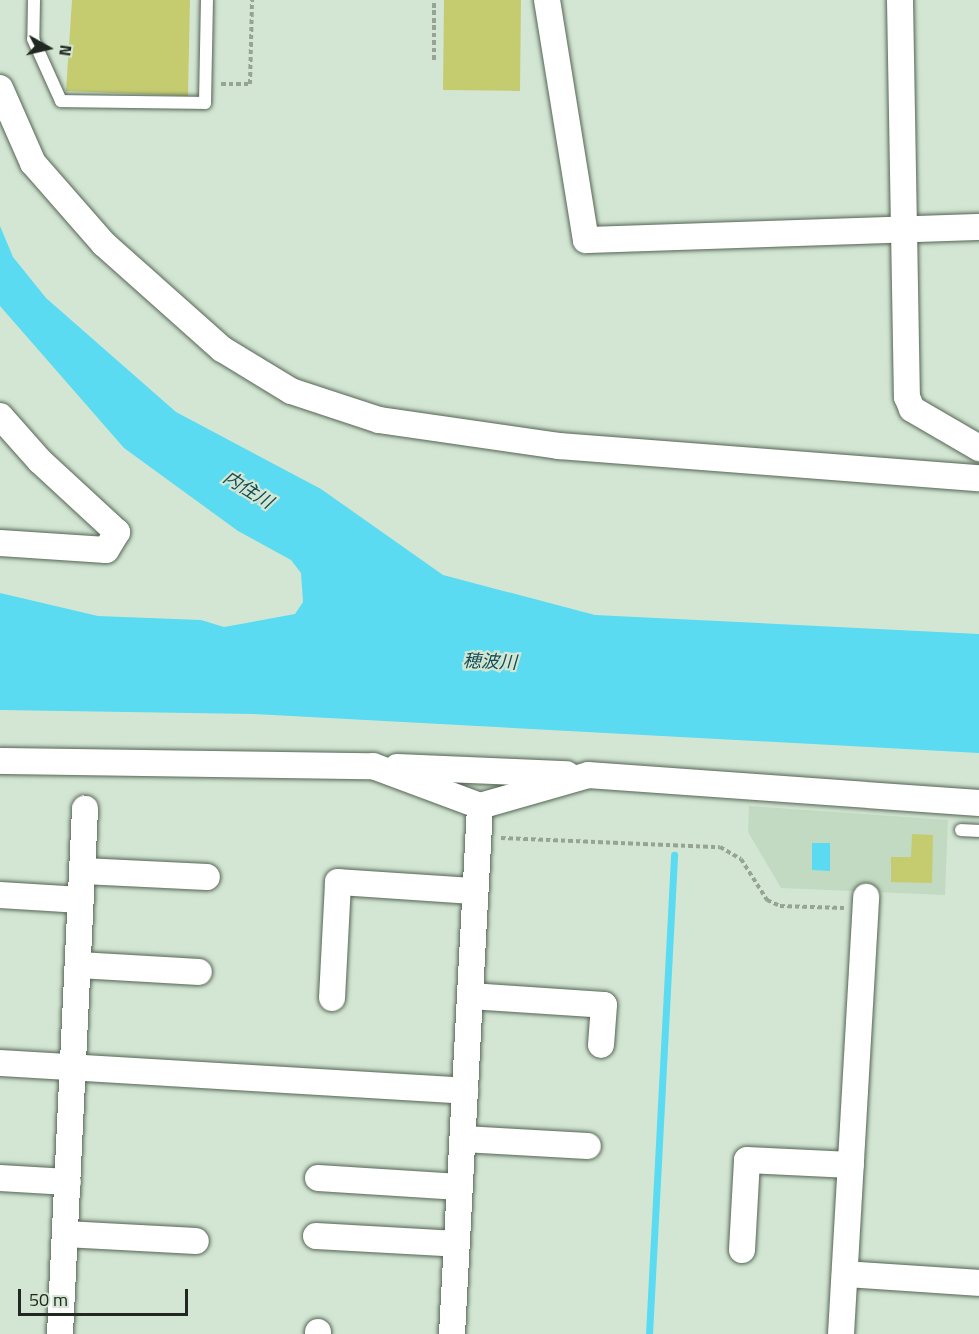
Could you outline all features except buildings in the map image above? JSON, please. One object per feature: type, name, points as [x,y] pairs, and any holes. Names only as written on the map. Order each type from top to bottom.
[{"type":"street","points":[[547,0],[586,240],[979,226]]},
{"type":"street","points":[[900,0],[907,397],[912,409],[979,448]]},
{"type":"street","points":[[0,88],[33,163],[104,244],[222,349],[291,391],[379,420],[559,446],[979,478]]},
{"type":"street","points":[[0,416],[40,461],[117,532],[106,550],[0,543]]},
{"type":"street","points":[[0,760],[373,766],[588,775],[979,803]]},
{"type":"street","points":[[373,766],[480,806],[588,775]]},
{"type":"street","points":[[452,1334],[480,806]]},
{"type":"street","points":[[60,1334],[86,809]]},
{"type":"street","points":[[83,871],[207,877]]},
{"type":"street","points":[[332,998],[339,882],[475,891]]},
{"type":"street","points":[[0,895],[81,900]]},
{"type":"street","points":[[841,1334],[866,903]]},
{"type":"street","points":[[79,965],[200,972]]},
{"type":"street","points":[[470,996],[604,1005],[601,1045]]},
{"type":"street","points":[[0,1064],[465,1091]]},
{"type":"street","points":[[463,1139],[588,1146]]},
{"type":"street","points":[[742,1250],[747,1160],[851,1165]]},
{"type":"street","points":[[0,1178],[68,1182]]},
{"type":"street","points":[[318,1178],[460,1187]]},
{"type":"street","points":[[65,1234],[196,1242]]},
{"type":"street","points":[[316,1236],[457,1244]]},
{"type":"street","points":[[845,1274],[979,1283]]},
{"type":"lane","points":[[34,0],[33,39],[61,100],[205,103],[207,0]]},
{"type":"lane","points":[[961,830],[979,831]]},
{"type":"path","points":[[206,84],[250,84],[252,0]]},
{"type":"path","points":[[434,0],[434,60]]},
{"type":"path","points":[[478,837],[720,847],[741,860],[766,900],[780,906],[866,903]]},
{"type":"shaded area","points":[[749,806],[948,820],[945,895],[781,888],[748,832]]},
{"type":"water","points":[[0,226],[13,257],[46,298],[176,412],[321,489],[443,575],[595,615],[979,634],[979,753],[253,714],[0,710],[0,593],[98,616],[201,620],[224,627],[295,614],[303,602],[301,573],[291,560],[238,531],[124,448],[0,306]]},
{"type":"water","points":[[812,843],[830,843],[830,871],[812,870]]},
{"type":"waterway","points":[[649,1334],[674,855]]},
{"type":"water label","name":"内住川","points":[[248,490]]},
{"type":"water label","name":"穂波川","points":[[490,662]]}]
